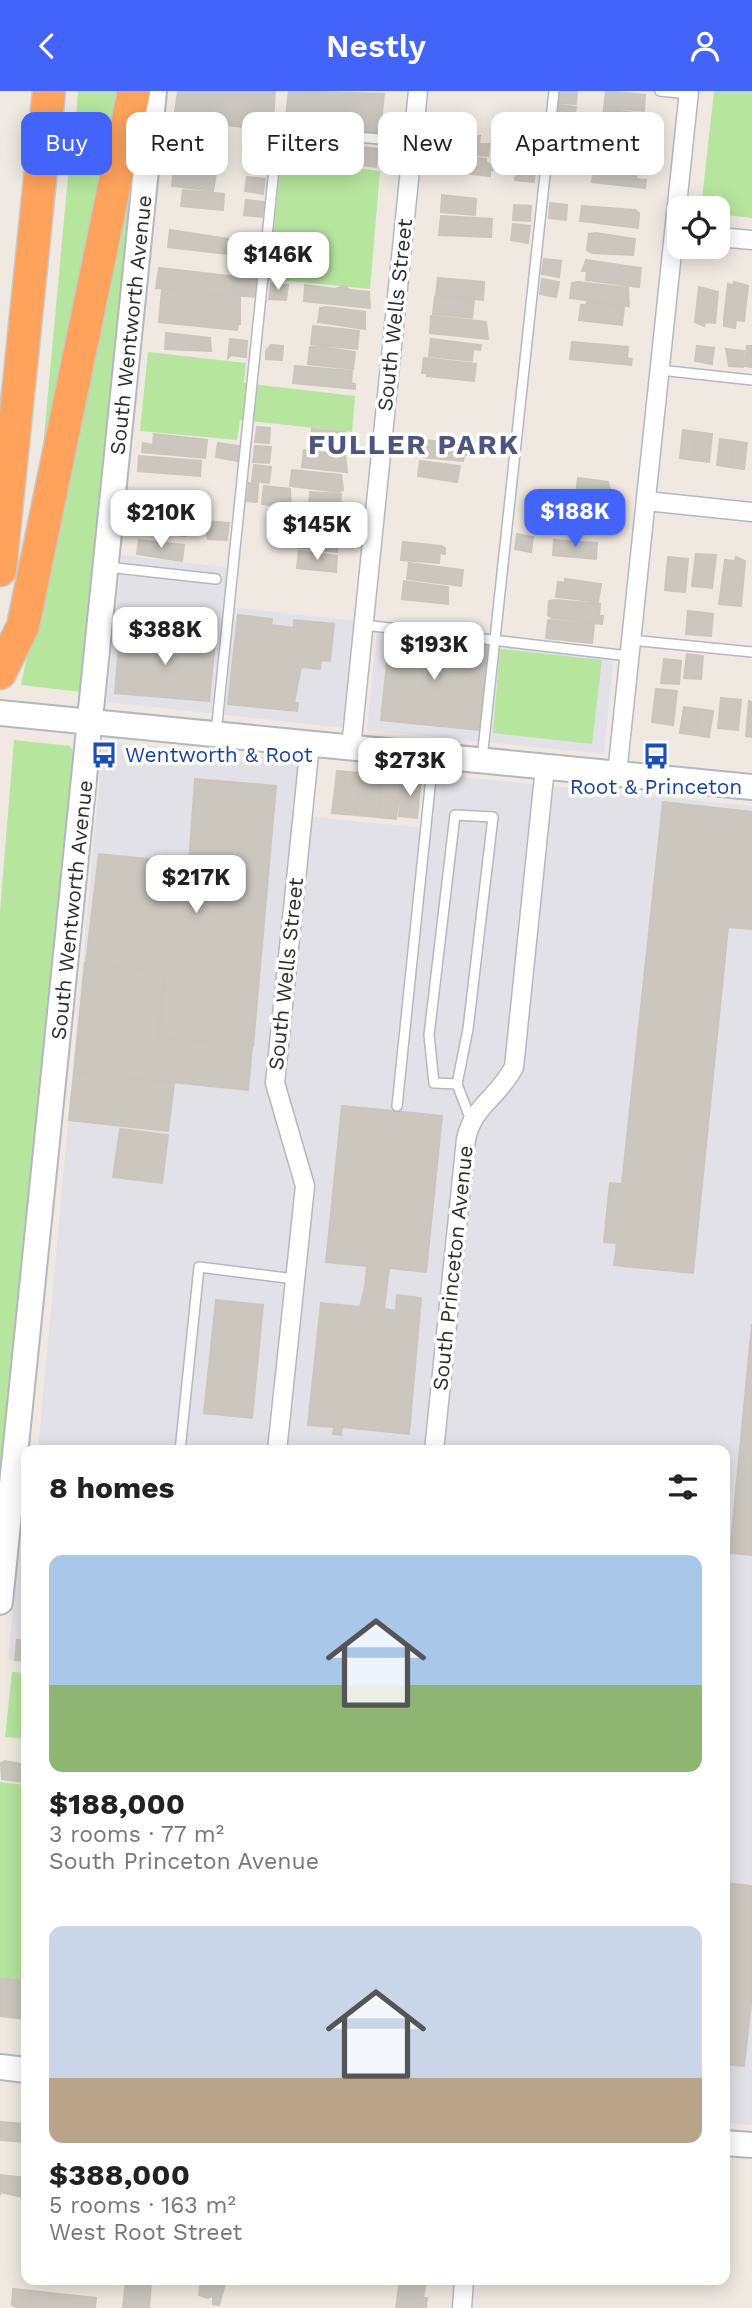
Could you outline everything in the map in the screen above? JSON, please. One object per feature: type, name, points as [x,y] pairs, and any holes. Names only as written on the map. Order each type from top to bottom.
[{"type":"highway","points":[[0,570],[50,91]]},
{"type":"highway","points":[[0,673],[23,626],[134,91]]},
{"type":"main road","name":"South Wentworth Avenue","points":[[0,1602],[107,567],[153,91]]},
{"type":"main road","points":[[10,714],[752,787]]},
{"type":"main road","points":[[0,2067],[21,2069]]},
{"type":"main road","points":[[730,2143],[752,2145]]},
{"type":"street","name":"South Wells Street","points":[[416,112],[418,91]]},
{"type":"street","points":[[680,196],[689,92]]},
{"type":"street","name":"South Wells Street","points":[[351,748],[410,175]]},
{"type":"street","points":[[730,238],[752,240]]},
{"type":"street","points":[[617,774],[674,259]]},
{"type":"street","points":[[646,501],[752,512]]},
{"type":"street","name":"South Wells Street","points":[[278,1445],[304,1186],[275,1083],[310,744]]},
{"type":"street","name":"South Princeton Avenue","points":[[434,1445],[470,1118],[504,1087],[514,1067],[545,767]]},
{"type":"street","points":[[462,2308],[464,2285]]},
{"type":"lane","points":[[482,761],[554,91]]},
{"type":"lane","points":[[660,91],[689,92]]},
{"type":"lane","points":[[216,734],[278,130],[378,139]]},
{"type":"lane","points":[[660,370],[752,380]]},
{"type":"lane","points":[[107,567],[216,579]]},
{"type":"lane","points":[[363,625],[495,641],[752,652]]},
{"type":"lane","points":[[397,1106],[433,756]]},
{"type":"lane","points":[[457,1084],[435,1083],[429,1035],[454,815],[493,817],[468,1029],[457,1084],[470,1118]]},
{"type":"lane","points":[[181,1445],[199,1267],[295,1279]]},
{"type":"shaded area","points":[[122,555],[233,568],[229,607],[356,621],[345,728],[107,702]]},
{"type":"shaded area","points":[[377,627],[614,654],[604,754],[367,730]]},
{"type":"shaded area","points":[[103,741],[308,762],[303,816],[425,828],[431,774],[752,806],[752,2125],[730,2123],[730,1445],[39,1445]]},
{"type":"shaded area","points":[[18,1553],[21,1553],[21,1661],[8,1660]]},
{"type":"green space","points":[[78,91],[123,91],[112,142],[112,112],[76,112]]},
{"type":"green space","points":[[714,91],[752,91],[752,218],[730,215],[730,196],[702,196]]},
{"type":"green space","points":[[364,169],[378,171],[370,289],[269,279],[279,175],[364,175]]},
{"type":"green space","points":[[68,175],[105,175],[41,469]]},
{"type":"green space","points":[[127,175],[135,175],[82,692],[21,685]]},
{"type":"green space","points":[[148,352],[246,363],[244,383],[355,396],[352,432],[240,420],[237,440],[140,431]]},
{"type":"green space","points":[[500,649],[602,660],[592,744],[493,733]]},
{"type":"green space","points":[[14,740],[70,746],[75,755],[0,1469],[0,911]]},
{"type":"green space","points":[[12,1672],[21,1673],[21,1739],[5,1737]]},
{"type":"green space","points":[[0,1782],[21,1784],[21,1979],[0,1977]]},
{"type":"building","points":[[178,91],[275,91],[274,112],[242,112],[242,127],[228,125],[228,112],[175,112]]},
{"type":"building","points":[[289,91],[384,94],[382,112],[378,112],[378,133],[364,131],[364,112],[286,112]]},
{"type":"building","points":[[559,91],[577,91],[576,104],[558,103]]},
{"type":"building","points":[[606,91],[645,95],[644,111],[604,107]]},
{"type":"building","points":[[558,105],[576,107],[575,112],[558,112]]},
{"type":"building","points":[[604,109],[628,112],[604,112]]},
{"type":"building","points":[[477,136],[480,136],[479,144],[489,144],[488,156],[477,155]]},
{"type":"building","points":[[364,147],[378,149],[376,167],[364,166]]},
{"type":"building","points":[[477,158],[486,159],[486,163],[491,164],[490,176],[477,174]]},
{"type":"building","points":[[173,175],[216,175],[213,191],[172,186]]},
{"type":"building","points":[[516,175],[534,175],[534,182],[515,180]]},
{"type":"building","points":[[593,175],[637,175],[636,179],[646,180],[645,188],[592,182]]},
{"type":"building","points":[[247,177],[265,179],[263,194],[245,191]]},
{"type":"building","points":[[183,190],[224,194],[223,210],[181,206]]},
{"type":"building","points":[[442,195],[476,199],[475,215],[441,212]]},
{"type":"building","points":[[246,200],[264,202],[262,217],[244,215]]},
{"type":"building","points":[[550,203],[567,205],[566,220],[549,218]]},
{"type":"building","points":[[514,205],[531,206],[530,221],[513,220]]},
{"type":"building","points":[[582,206],[635,210],[639,213],[638,228],[580,221]]},
{"type":"building","points":[[441,216],[492,219],[491,237],[439,235]]},
{"type":"building","points":[[513,224],[530,226],[528,243],[511,240]]},
{"type":"building","points":[[170,230],[229,239],[227,254],[168,247]]},
{"type":"building","points":[[589,234],[635,239],[633,255],[592,253],[587,250]]},
{"type":"building","points":[[238,240],[256,242],[254,257],[236,255]]},
{"type":"building","points":[[544,259],[561,261],[559,277],[542,274]]},
{"type":"building","points":[[586,260],[641,268],[639,287],[586,280],[587,271],[582,271]]},
{"type":"building","points":[[159,268],[256,279],[255,297],[156,288]]},
{"type":"building","points":[[438,278],[484,282],[483,300],[436,295]]},
{"type":"building","points":[[542,279],[559,282],[556,297],[540,294]]},
{"type":"building","points":[[734,282],[748,286],[744,321],[736,320],[735,328],[724,326],[728,284],[733,285]]},
{"type":"building","points":[[271,283],[288,285],[286,300],[269,299]]},
{"type":"building","points":[[572,283],[628,288],[629,306],[570,298]]},
{"type":"building","points":[[305,285],[335,289],[345,286],[350,290],[369,292],[370,308],[304,301]]},
{"type":"building","points":[[699,287],[718,292],[715,323],[705,322],[704,326],[695,322]]},
{"type":"building","points":[[162,289],[240,297],[240,324],[237,330],[159,322]]},
{"type":"building","points":[[435,297],[474,301],[472,318],[433,314]]},
{"type":"building","points":[[587,302],[624,307],[622,325],[579,320],[581,305],[586,305]]},
{"type":"building","points":[[320,308],[365,312],[365,329],[318,322]]},
{"type":"building","points":[[431,316],[486,322],[488,339],[430,333]]},
{"type":"building","points":[[313,326],[359,331],[357,349],[311,344]]},
{"type":"building","points":[[166,333],[210,338],[211,351],[165,349]]},
{"type":"building","points":[[230,339],[247,341],[246,357],[231,355],[228,358]]},
{"type":"building","points":[[431,339],[481,345],[480,350],[473,349],[472,361],[429,356]]},
{"type":"building","points":[[572,342],[628,347],[627,358],[632,359],[631,365],[570,359]]},
{"type":"building","points":[[271,345],[283,346],[282,360],[266,359],[266,351]]},
{"type":"building","points":[[697,346],[714,348],[712,364],[695,361]]},
{"type":"building","points":[[747,346],[752,346],[752,367],[745,366]]},
{"type":"building","points":[[310,347],[355,352],[353,369],[308,364]]},
{"type":"building","points":[[726,349],[744,351],[743,367],[729,366]]},
{"type":"building","points":[[424,358],[476,364],[474,381],[427,376],[427,373],[422,373]]},
{"type":"building","points":[[295,366],[352,371],[351,383],[355,384],[355,389],[293,383]]},
{"type":"building","points":[[257,427],[270,428],[269,443],[255,442]]},
{"type":"building","points":[[312,429],[345,432],[344,449],[311,446]]},
{"type":"building","points":[[683,430],[697,432],[693,460],[680,458]]},
{"type":"building","points":[[697,432],[712,434],[709,462],[693,460]]},
{"type":"building","points":[[154,434],[207,440],[205,458],[142,452],[143,443],[153,445]]},
{"type":"building","points":[[720,439],[734,441],[730,467],[717,465]]},
{"type":"building","points":[[423,440],[464,444],[468,455],[464,454],[463,461],[422,457]]},
{"type":"building","points":[[734,441],[747,443],[744,469],[730,467]]},
{"type":"building","points":[[218,443],[239,446],[237,461],[216,457]]},
{"type":"building","points":[[255,446],[271,447],[269,463],[253,462]]},
{"type":"building","points":[[304,450],[345,455],[347,472],[302,467]]},
{"type":"building","points":[[139,456],[201,461],[200,476],[138,471]]},
{"type":"building","points":[[420,461],[460,466],[457,482],[418,476]]},
{"type":"building","points":[[254,465],[271,467],[269,483],[252,481]]},
{"type":"building","points":[[292,470],[341,475],[343,490],[339,492],[290,486]]},
{"type":"building","points":[[578,478],[608,482],[610,489],[607,488],[606,499],[576,495]]},
{"type":"building","points":[[249,483],[258,484],[257,502],[247,501]]},
{"type":"building","points":[[264,486],[290,489],[291,508],[262,504]]},
{"type":"building","points":[[310,492],[341,494],[340,507],[345,510],[309,507]]},
{"type":"building","points":[[302,510],[337,514],[335,532],[292,526],[294,515],[301,516]]},
{"type":"building","points":[[136,515],[179,521],[175,525],[187,526],[186,536],[134,532]]},
{"type":"building","points":[[205,521],[229,523],[227,540],[208,539]]},
{"type":"building","points":[[294,530],[333,534],[331,544],[338,545],[337,552],[292,547]]},
{"type":"building","points":[[517,534],[533,537],[531,552],[515,549]]},
{"type":"building","points":[[139,540],[184,545],[182,561],[137,554]]},
{"type":"building","points":[[554,540],[597,543],[596,559],[553,555]]},
{"type":"building","points":[[403,542],[441,546],[445,548],[445,554],[440,553],[439,563],[401,560]]},
{"type":"building","points":[[299,551],[337,556],[336,572],[297,568]]},
{"type":"building","points":[[696,554],[716,555],[712,588],[692,586]]},
{"type":"building","points":[[668,557],[688,559],[685,592],[665,590]]},
{"type":"building","points":[[736,557],[745,561],[741,606],[719,604],[725,560],[735,561]]},
{"type":"building","points":[[409,563],[463,570],[461,586],[407,579]]},
{"type":"building","points":[[565,579],[601,584],[598,602],[556,597],[558,582],[565,583]]},
{"type":"building","points":[[404,581],[448,587],[448,604],[402,599]]},
{"type":"building","points":[[549,601],[600,604],[599,616],[603,616],[602,624],[552,618],[548,615]]},
{"type":"building","points":[[688,611],[713,614],[711,636],[686,634]]},
{"type":"building","points":[[238,615],[272,619],[271,625],[294,628],[294,620],[334,624],[330,661],[321,660],[320,669],[301,667],[294,703],[298,703],[297,711],[228,704]]},
{"type":"building","points":[[548,620],[594,625],[592,643],[546,638]]},
{"type":"building","points":[[120,633],[215,642],[209,701],[115,693]]},
{"type":"building","points":[[390,634],[488,644],[479,730],[381,720]]},
{"type":"building","points":[[687,654],[703,656],[701,679],[684,678]]},
{"type":"building","points":[[664,659],[681,661],[679,684],[661,683]]},
{"type":"building","points":[[656,689],[677,691],[673,725],[652,722]]},
{"type":"building","points":[[721,698],[741,700],[738,730],[718,728]]},
{"type":"building","points":[[749,701],[752,702],[752,737],[746,736]]},
{"type":"building","points":[[684,707],[699,709],[695,735],[680,733]]},
{"type":"building","points":[[699,709],[713,711],[709,737],[695,735]]},
{"type":"building","points":[[337,771],[360,773],[356,815],[332,813]]},
{"type":"building","points":[[360,773],[382,775],[378,817],[356,815]]},
{"type":"building","points":[[382,775],[401,777],[396,819],[378,817]]},
{"type":"building","points":[[402,778],[421,780],[417,818],[399,816]]},
{"type":"building","points":[[195,779],[276,786],[253,1046],[159,1037],[165,973],[86,962],[99,854],[189,863]]},
{"type":"building","points":[[663,802],[752,812],[752,929],[728,927],[693,1273],[614,1265],[617,1243],[604,1242],[610,1183],[622,1184]]},
{"type":"building","points":[[85,963],[164,973],[157,1037],[252,1047],[248,1090],[74,1072]]},
{"type":"building","points":[[74,1072],[174,1084],[168,1131],[69,1120]]},
{"type":"building","points":[[342,1106],[442,1116],[426,1272],[389,1268],[384,1309],[396,1311],[397,1295],[421,1298],[409,1434],[342,1427],[341,1435],[333,1434],[334,1427],[308,1425],[321,1303],[360,1307],[365,1287],[367,1266],[326,1262]]},
{"type":"building","points":[[120,1129],[168,1135],[162,1183],[113,1177]]},
{"type":"building","points":[[216,1300],[263,1305],[252,1418],[204,1413]]},
{"type":"building","points":[[752,1324],[752,1555],[730,1553]]},
{"type":"building","points":[[17,1640],[21,1640],[21,1661],[15,1660]]},
{"type":"building","points":[[5,1761],[21,1764],[21,1781],[2,1779],[1,1763]]},
{"type":"building","points":[[730,1884],[752,1886],[752,1995],[744,2066],[730,2065]]},
{"type":"building","points":[[0,1978],[21,1980],[21,2018],[0,2016]]},
{"type":"building","points":[[0,2122],[21,2124],[21,2142],[0,2140]]},
{"type":"building","points":[[0,2175],[21,2177],[21,2197],[1,2192],[0,2195]]},
{"type":"building","points":[[125,2285],[151,2285],[149,2308],[123,2308]]},
{"type":"building","points":[[200,2285],[225,2285],[219,2305],[213,2304],[213,2296],[207,2298],[199,2295]]},
{"type":"building","points":[[399,2285],[425,2285],[423,2298],[427,2298],[426,2308],[396,2308]]},
{"type":"building","points":[[13,2289],[96,2298],[95,2308],[19,2308],[12,2305]]},
{"type":"place","name":"Wentworth & Root","points":[[104,755]]},
{"type":"place","name":"Root & Princeton","points":[[656,756]]},
{"type":"district","name":"FULLER PARK","points":[[414,444]]}]
